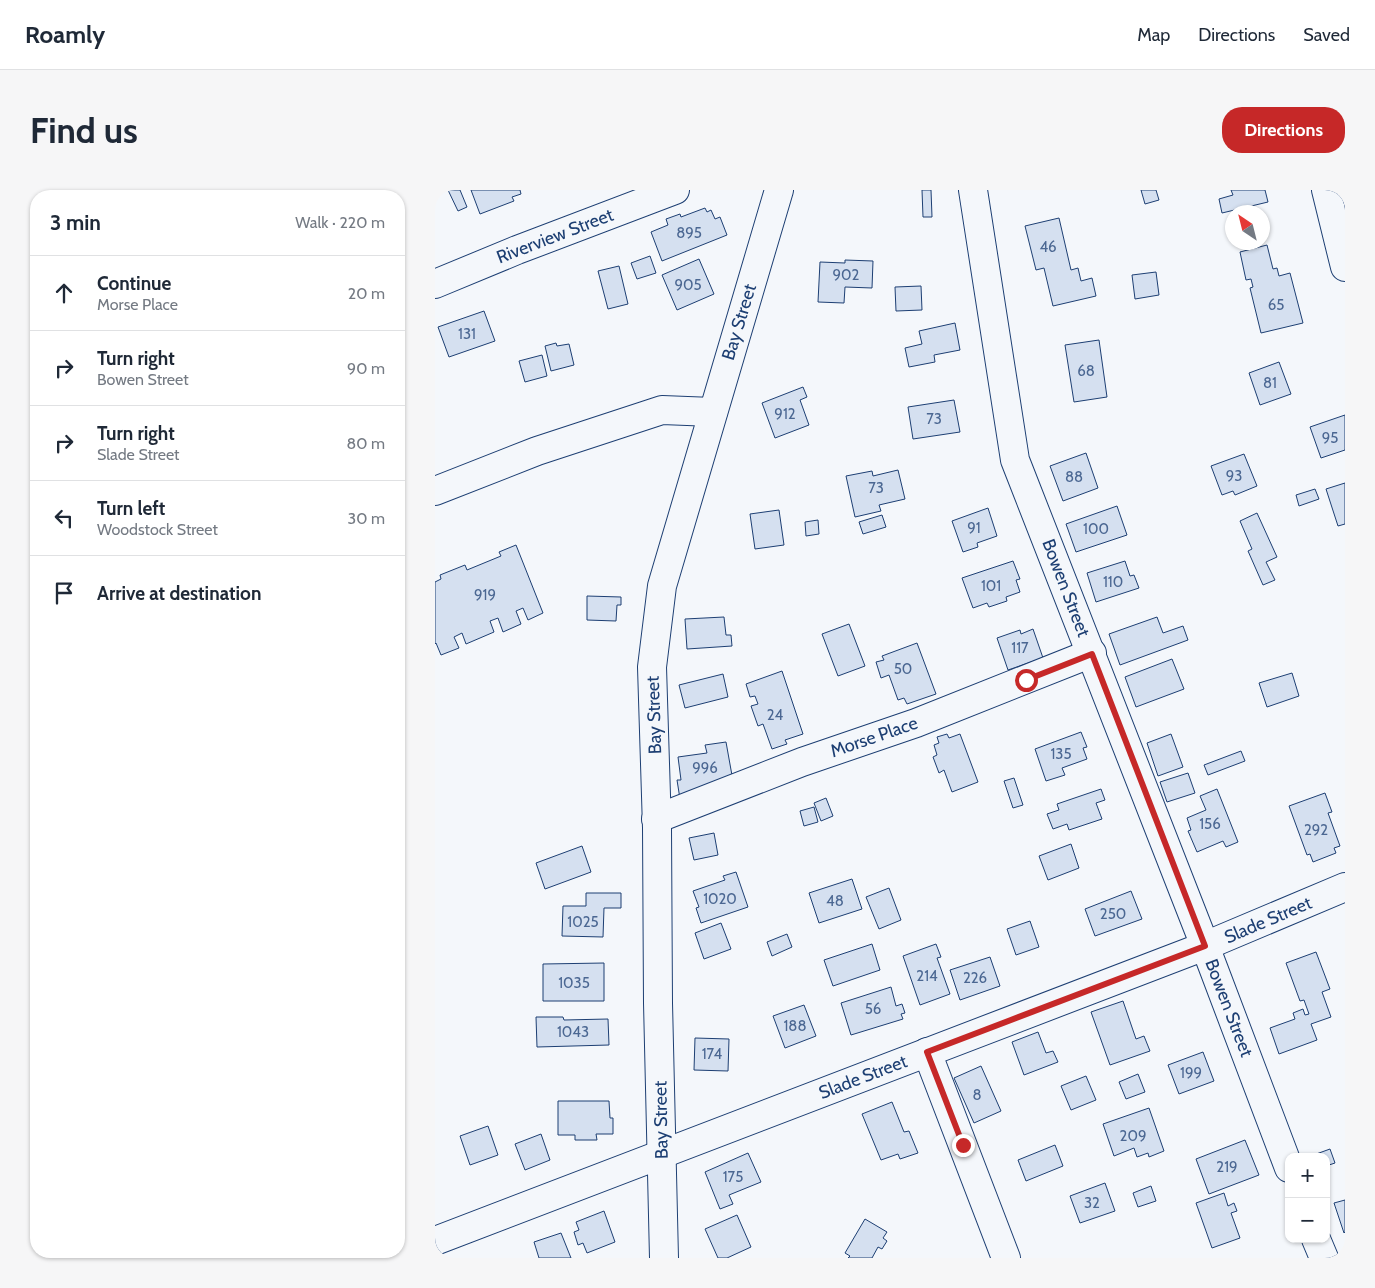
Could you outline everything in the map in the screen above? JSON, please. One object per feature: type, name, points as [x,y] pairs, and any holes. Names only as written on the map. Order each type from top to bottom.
[{"type":"street","name":"Riverview Street","points":[[435,284],[527,246],[675,190]]},
{"type":"street","name":"Bay Street","points":[[664,1258],[657,819],[652,667],[662,586],[779,190]]},
{"type":"street","name":"Bowen Street","points":[[973,190],[1015,460],[1092,654],[1285,1157]]},
{"type":"street","points":[[1326,190],[1345,267]]},
{"type":"street","points":[[435,491],[537,451],[662,410],[713,412]]},
{"type":"street","name":"Morse Place","points":[[657,819],[802,762],[916,723],[1092,654]]},
{"type":"street","name":"Slade Street","points":[[435,1241],[1205,946],[1345,887]]},
{"type":"street","points":[[927,1052],[1006,1258]]},
{"type":"street","points":[[1318,1243],[1324,1258]]},
{"type":"building","points":[[448,190],[460,190],[467,207],[458,211]]},
{"type":"building","points":[[471,190],[520,190],[521,194],[512,197],[514,201],[480,214]]},
{"type":"building","points":[[922,190],[931,190],[932,217],[923,217]]},
{"type":"building","points":[[1141,190],[1156,190],[1159,200],[1145,204]]},
{"type":"building","points":[[1231,190],[1265,190],[1268,202],[1255,205],[1225,205],[1225,212],[1222,213],[1219,199],[1233,195]]},
{"type":"building","points":[[705,208],[707,212],[711,210],[715,219],[720,217],[727,235],[662,261],[651,232],[668,225],[666,219],[680,214],[681,217]]},
{"type":"building","points":[[1059,218],[1071,270],[1078,268],[1081,281],[1092,278],[1096,296],[1053,306],[1044,268],[1036,270],[1025,226]]},
{"type":"building","points":[[1268,250],[1273,269],[1277,268],[1279,276],[1290,273],[1303,323],[1261,333],[1250,288],[1253,287],[1251,279],[1246,280],[1240,252]]},
{"type":"building","points":[[650,256],[656,273],[637,279],[631,263]]},
{"type":"building","points":[[699,259],[714,294],[677,310],[662,275]]},
{"type":"building","points":[[845,260],[873,261],[872,288],[845,287],[844,303],[818,302],[820,262],[845,263]]},
{"type":"building","points":[[619,266],[628,304],[608,309],[598,271]]},
{"type":"building","points":[[1156,272],[1159,295],[1135,299],[1132,275]]},
{"type":"building","points":[[921,286],[922,310],[896,311],[895,287]]},
{"type":"building","points":[[484,311],[495,341],[449,357],[438,327]]},
{"type":"building","points":[[955,323],[960,350],[934,355],[935,362],[909,367],[905,348],[922,344],[919,331]]},
{"type":"building","points":[[1099,340],[1107,397],[1074,402],[1065,345]]},
{"type":"building","points":[[556,343],[557,346],[569,344],[574,365],[551,371],[545,346]]},
{"type":"building","points":[[542,355],[547,376],[525,382],[519,361]]},
{"type":"building","points":[[1279,362],[1291,394],[1260,405],[1249,373]]},
{"type":"building","points":[[803,387],[807,397],[800,400],[809,425],[775,438],[762,403]]},
{"type":"building","points":[[954,400],[960,432],[913,439],[908,407]]},
{"type":"building","points":[[1345,415],[1345,450],[1321,458],[1310,427]]},
{"type":"building","points":[[1086,453],[1098,488],[1063,501],[1050,466]]},
{"type":"building","points":[[1244,454],[1257,486],[1235,495],[1233,491],[1222,495],[1211,466]]},
{"type":"building","points":[[898,470],[905,499],[879,505],[881,511],[855,517],[846,476],[872,471],[873,476]]},
{"type":"building","points":[[1345,483],[1345,524],[1338,526],[1326,489]]},
{"type":"building","points":[[1315,489],[1319,499],[1299,506],[1296,495]]},
{"type":"building","points":[[1117,506],[1127,535],[1076,552],[1066,524]]},
{"type":"building","points":[[988,508],[997,536],[977,543],[978,547],[963,552],[952,521]]},
{"type":"building","points":[[779,510],[784,545],[755,549],[750,514]]},
{"type":"building","points":[[1257,513],[1277,557],[1266,562],[1275,580],[1263,585],[1248,551],[1252,549],[1240,521]]},
{"type":"building","points":[[882,515],[886,527],[863,534],[859,522]]},
{"type":"building","points":[[818,520],[819,534],[806,536],[805,522]]},
{"type":"building","points":[[516,545],[543,613],[528,620],[523,608],[516,611],[521,624],[503,632],[498,618],[490,621],[494,632],[466,644],[462,633],[454,637],[459,648],[441,655],[435,644],[435,582],[441,579],[440,575],[465,565],[467,570],[501,556],[499,552]]},
{"type":"building","points":[[1013,561],[1020,579],[1016,580],[1020,592],[1006,597],[1007,601],[989,607],[987,603],[973,608],[962,578]]},
{"type":"building","points":[[1125,561],[1130,576],[1134,575],[1139,588],[1096,602],[1087,573]]},
{"type":"building","points":[[587,596],[621,597],[621,605],[617,605],[616,621],[587,620]]},
{"type":"building","points":[[724,617],[726,635],[731,635],[732,646],[687,649],[685,619]]},
{"type":"building","points":[[1157,617],[1163,633],[1183,626],[1188,640],[1120,665],[1109,634]]},
{"type":"building","points":[[849,624],[865,666],[838,676],[822,634]]},
{"type":"building","points":[[1033,629],[1043,658],[1008,670],[997,638],[1020,630],[1021,634]]},
{"type":"building","points":[[917,643],[936,694],[907,704],[904,698],[898,700],[889,675],[881,678],[876,662],[884,660],[882,656]]},
{"type":"building","points":[[1172,659],[1184,689],[1136,707],[1125,677]]},
{"type":"building","points":[[782,671],[803,734],[785,740],[787,744],[772,749],[763,724],[758,726],[751,706],[758,704],[755,696],[750,697],[746,684]]},
{"type":"building","points":[[1292,673],[1299,696],[1267,707],[1259,683]]},
{"type":"building","points":[[723,674],[728,697],[685,708],[679,685]]},
{"type":"building","points":[[1081,732],[1087,747],[1083,748],[1087,759],[1062,768],[1065,775],[1046,781],[1035,749]]},
{"type":"building","points":[[947,734],[949,738],[960,734],[978,782],[952,792],[944,770],[939,773],[933,757],[937,755],[934,745],[939,743],[937,737]]},
{"type":"building","points":[[1171,734],[1183,767],[1158,776],[1147,743]]},
{"type":"building","points":[[726,742],[733,781],[699,787],[701,795],[680,799],[677,780],[681,780],[678,757],[707,753],[705,745]]},
{"type":"building","points":[[1241,751],[1245,761],[1208,775],[1204,765]]},
{"type":"building","points":[[1188,773],[1195,793],[1167,802],[1160,782]]},
{"type":"building","points":[[1014,778],[1023,805],[1013,808],[1004,781]]},
{"type":"building","points":[[1101,789],[1105,800],[1096,803],[1102,819],[1069,830],[1067,824],[1053,829],[1047,814],[1059,810],[1057,804]]},
{"type":"building","points":[[1217,789],[1238,842],[1226,847],[1223,841],[1197,852],[1188,831],[1191,830],[1187,818],[1206,810],[1200,796]]},
{"type":"building","points":[[1325,793],[1332,812],[1328,813],[1340,846],[1334,848],[1336,853],[1313,862],[1310,854],[1307,855],[1289,806]]},
{"type":"building","points":[[826,798],[833,816],[821,821],[814,803]]},
{"type":"building","points":[[814,807],[818,822],[804,826],[800,811]]},
{"type":"building","points":[[714,833],[718,855],[694,860],[689,838]]},
{"type":"building","points":[[1071,844],[1079,868],[1048,880],[1039,856]]},
{"type":"building","points":[[582,846],[591,872],[545,889],[536,863]]},
{"type":"building","points":[[736,872],[748,907],[701,923],[696,908],[699,907],[693,891],[725,880],[723,876]]},
{"type":"building","points":[[852,879],[862,909],[819,923],[809,893]]},
{"type":"building","points":[[889,888],[901,920],[879,929],[866,897]]},
{"type":"building","points":[[1131,891],[1142,919],[1095,936],[1085,909]]},
{"type":"building","points":[[586,893],[621,893],[621,908],[604,908],[603,937],[562,936],[563,906],[586,906]]},
{"type":"building","points":[[1030,921],[1039,947],[1016,955],[1007,929]]},
{"type":"building","points":[[721,923],[731,949],[704,959],[695,933]]},
{"type":"building","points":[[787,934],[792,947],[772,956],[767,942]]},
{"type":"building","points":[[872,944],[880,970],[833,986],[824,960]]},
{"type":"building","points":[[936,944],[941,957],[937,958],[950,994],[920,1005],[903,956]]},
{"type":"building","points":[[1316,952],[1330,989],[1322,992],[1331,1017],[1311,1024],[1317,1040],[1279,1054],[1270,1028],[1295,1019],[1293,1013],[1303,1009],[1305,1015],[1309,1014],[1304,1000],[1300,1001],[1286,963]]},
{"type":"building","points":[[990,957],[1000,986],[960,1000],[950,970]]},
{"type":"building","points":[[604,963],[604,1001],[543,1001],[543,964]]},
{"type":"building","points":[[891,987],[896,1006],[902,1004],[905,1013],[901,1014],[903,1019],[851,1035],[841,1003]]},
{"type":"building","points":[[1123,1001],[1136,1039],[1144,1036],[1150,1051],[1110,1065],[1091,1012]]},
{"type":"building","points":[[804,1005],[816,1036],[785,1048],[773,1016]]},
{"type":"building","points":[[536,1017],[563,1017],[564,1020],[608,1019],[609,1045],[537,1047]]},
{"type":"building","points":[[1038,1032],[1046,1053],[1053,1051],[1058,1062],[1024,1075],[1012,1042]]},
{"type":"building","points":[[695,1038],[729,1039],[728,1071],[694,1070]]},
{"type":"building","points":[[1203,1052],[1214,1081],[1179,1094],[1168,1065]]},
{"type":"building","points":[[981,1066],[1001,1111],[974,1123],[954,1078]]},
{"type":"building","points":[[1138,1074],[1145,1092],[1126,1099],[1119,1082]]},
{"type":"building","points":[[1086,1076],[1096,1100],[1071,1110],[1061,1086]]},
{"type":"building","points":[[558,1101],[609,1101],[610,1118],[613,1118],[613,1134],[596,1134],[597,1140],[575,1140],[575,1135],[558,1135]]},
{"type":"building","points":[[892,1102],[904,1132],[909,1131],[918,1153],[900,1159],[898,1154],[881,1160],[862,1114]]},
{"type":"building","points":[[1149,1108],[1164,1151],[1149,1157],[1148,1153],[1137,1157],[1134,1148],[1114,1156],[1103,1124]]},
{"type":"building","points":[[488,1126],[498,1155],[470,1165],[460,1136]]},
{"type":"building","points":[[541,1134],[550,1160],[525,1170],[515,1144]]},
{"type":"building","points":[[1245,1140],[1259,1175],[1209,1194],[1196,1159]]},
{"type":"building","points":[[1055,1145],[1063,1166],[1026,1181],[1018,1160]]},
{"type":"building","points":[[1330,1149],[1335,1163],[1330,1165],[1330,1153],[1319,1153]]},
{"type":"building","points":[[748,1153],[761,1182],[729,1195],[733,1204],[720,1209],[705,1172]]},
{"type":"building","points":[[1105,1183],[1115,1211],[1080,1223],[1070,1196]]},
{"type":"building","points":[[1151,1186],[1156,1201],[1138,1207],[1133,1193]]},
{"type":"building","points":[[1224,1193],[1228,1206],[1234,1203],[1237,1211],[1231,1213],[1240,1238],[1212,1248],[1196,1203]]},
{"type":"building","points":[[1345,1200],[1345,1232],[1344,1233],[1334,1203]]},
{"type":"building","points":[[604,1211],[615,1242],[587,1253],[583,1243],[578,1245],[574,1232],[579,1230],[576,1222]]},
{"type":"building","points":[[737,1215],[751,1247],[727,1258],[718,1258],[705,1229]]},
{"type":"building","points":[[865,1219],[887,1232],[883,1238],[887,1241],[882,1249],[878,1247],[872,1258],[848,1258],[850,1256],[845,1253]]},
{"type":"building","points":[[561,1233],[571,1258],[539,1258],[534,1242]]},
{"type":"route","points":[[963,1145],[927,1052],[1205,946],[1092,654],[1026,680]]}]
